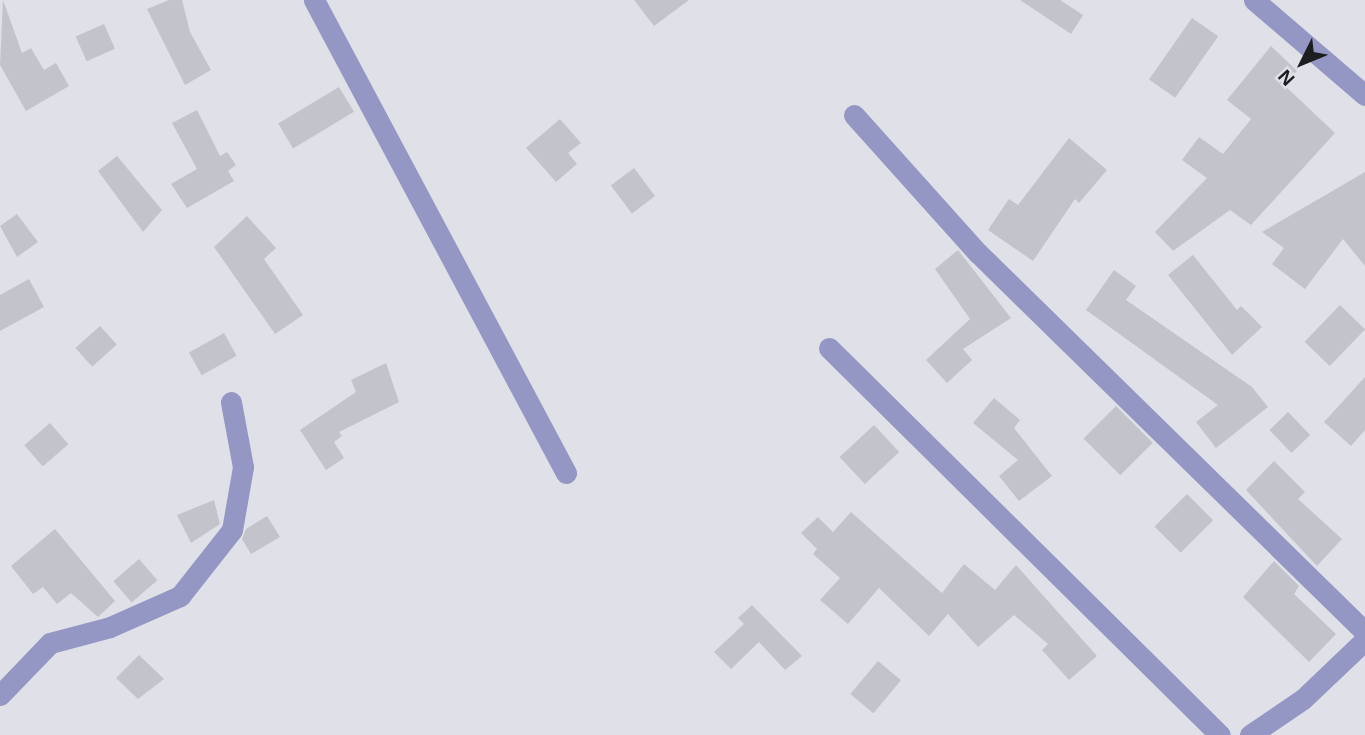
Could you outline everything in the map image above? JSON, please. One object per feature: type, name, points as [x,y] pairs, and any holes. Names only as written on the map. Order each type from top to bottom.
[{"type":"street","points":[[314,0],[566,473]]},
{"type":"street","points":[[1254,0],[1365,95]]},
{"type":"street","points":[[854,116],[978,253],[1365,632]]},
{"type":"street","points":[[829,348],[1220,735]]},
{"type":"street","points":[[0,695],[50,643],[110,627],[180,596],[232,530],[243,467],[231,402]]},
{"type":"street","points":[[1250,735],[1303,699],[1365,640]]},
{"type":"building","points":[[3,0],[22,53],[31,48],[44,70],[56,63],[69,86],[26,111],[0,65]]},
{"type":"building","points":[[169,0],[182,0],[190,32],[211,70],[185,85],[147,9]]},
{"type":"building","points":[[634,0],[689,0],[654,26]]},
{"type":"building","points":[[1020,0],[1060,0],[1083,15],[1071,34]]},
{"type":"building","points":[[1192,18],[1218,36],[1175,98],[1149,79]]},
{"type":"building","points":[[104,24],[115,49],[87,61],[76,37]]},
{"type":"building","points":[[1271,46],[1297,71],[1284,85],[1335,133],[1251,225],[1230,210],[1173,251],[1155,232],[1207,178],[1182,160],[1199,137],[1223,154],[1251,119],[1227,100]]},
{"type":"building","points":[[339,87],[354,112],[293,148],[278,124]]},
{"type":"building","points":[[197,110],[220,156],[227,152],[236,165],[228,171],[234,181],[187,208],[171,184],[197,169],[172,123]]},
{"type":"building","points":[[560,119],[581,143],[568,153],[577,164],[556,182],[526,148]]},
{"type":"building","points":[[1069,138],[1107,170],[1079,203],[1075,199],[1033,261],[988,230],[1009,199],[1018,205]]},
{"type":"building","points":[[117,156],[162,210],[143,232],[98,171]]},
{"type":"building","points":[[634,168],[655,196],[632,213],[611,185]]},
{"type":"building","points":[[1365,172],[1365,266],[1343,239],[1305,289],[1272,264],[1284,248],[1262,232]]},
{"type":"building","points":[[17,214],[38,242],[17,257],[0,226]]},
{"type":"building","points":[[247,216],[276,248],[264,259],[303,315],[275,334],[214,247]]},
{"type":"building","points":[[958,250],[1011,318],[963,349],[972,360],[947,383],[926,360],[970,319],[935,269]]},
{"type":"building","points":[[1193,255],[1237,310],[1241,306],[1262,327],[1232,355],[1168,275]]},
{"type":"building","points":[[1114,270],[1136,286],[1126,300],[1252,387],[1268,407],[1216,448],[1196,422],[1218,405],[1086,310]]},
{"type":"building","points":[[29,279],[44,307],[0,331],[0,295]]},
{"type":"building","points":[[1340,305],[1365,329],[1330,366],[1305,342]]},
{"type":"building","points":[[100,326],[117,345],[92,367],[75,348]]},
{"type":"building","points":[[224,333],[237,356],[202,375],[189,352]]},
{"type":"building","points":[[386,363],[399,402],[339,432],[342,436],[334,442],[344,458],[326,470],[300,430],[356,392],[351,380]]},
{"type":"building","points":[[1365,377],[1365,430],[1351,446],[1324,422]]},
{"type":"building","points":[[994,398],[1020,420],[1014,428],[1052,476],[1019,501],[999,476],[1018,460],[973,423]]},
{"type":"building","points":[[1116,406],[1153,443],[1120,475],[1083,439]]},
{"type":"building","points":[[1288,412],[1310,435],[1292,453],[1269,430]]},
{"type":"building","points":[[50,423],[68,444],[43,466],[24,445]]},
{"type":"building","points":[[874,425],[899,452],[865,484],[840,457]]},
{"type":"building","points":[[1274,461],[1305,492],[1298,499],[1342,539],[1317,566],[1246,490]]},
{"type":"building","points":[[1187,494],[1213,520],[1181,553],[1154,527]]},
{"type":"building","points":[[214,500],[220,524],[191,543],[177,515]]},
{"type":"building","points":[[851,512],[942,593],[964,564],[995,590],[1016,565],[1097,656],[1069,680],[1042,650],[1048,644],[1014,615],[978,647],[948,614],[929,636],[879,588],[848,624],[820,600],[840,578],[813,554],[817,549],[801,533],[818,517],[833,532]]},
{"type":"building","points":[[267,516],[280,537],[251,554],[242,539],[246,529]]},
{"type":"building","points":[[55,529],[115,601],[98,617],[71,593],[57,604],[43,587],[33,594],[11,566]]},
{"type":"building","points":[[139,559],[157,580],[132,602],[113,581]]},
{"type":"building","points":[[1274,561],[1299,586],[1294,594],[1336,634],[1309,662],[1243,597]]},
{"type":"building","points":[[752,605],[802,656],[785,670],[759,642],[731,669],[714,652],[744,624],[738,618]]},
{"type":"building","points":[[139,655],[164,679],[138,699],[116,678]]},
{"type":"building","points":[[878,661],[901,680],[873,713],[850,694]]}]
